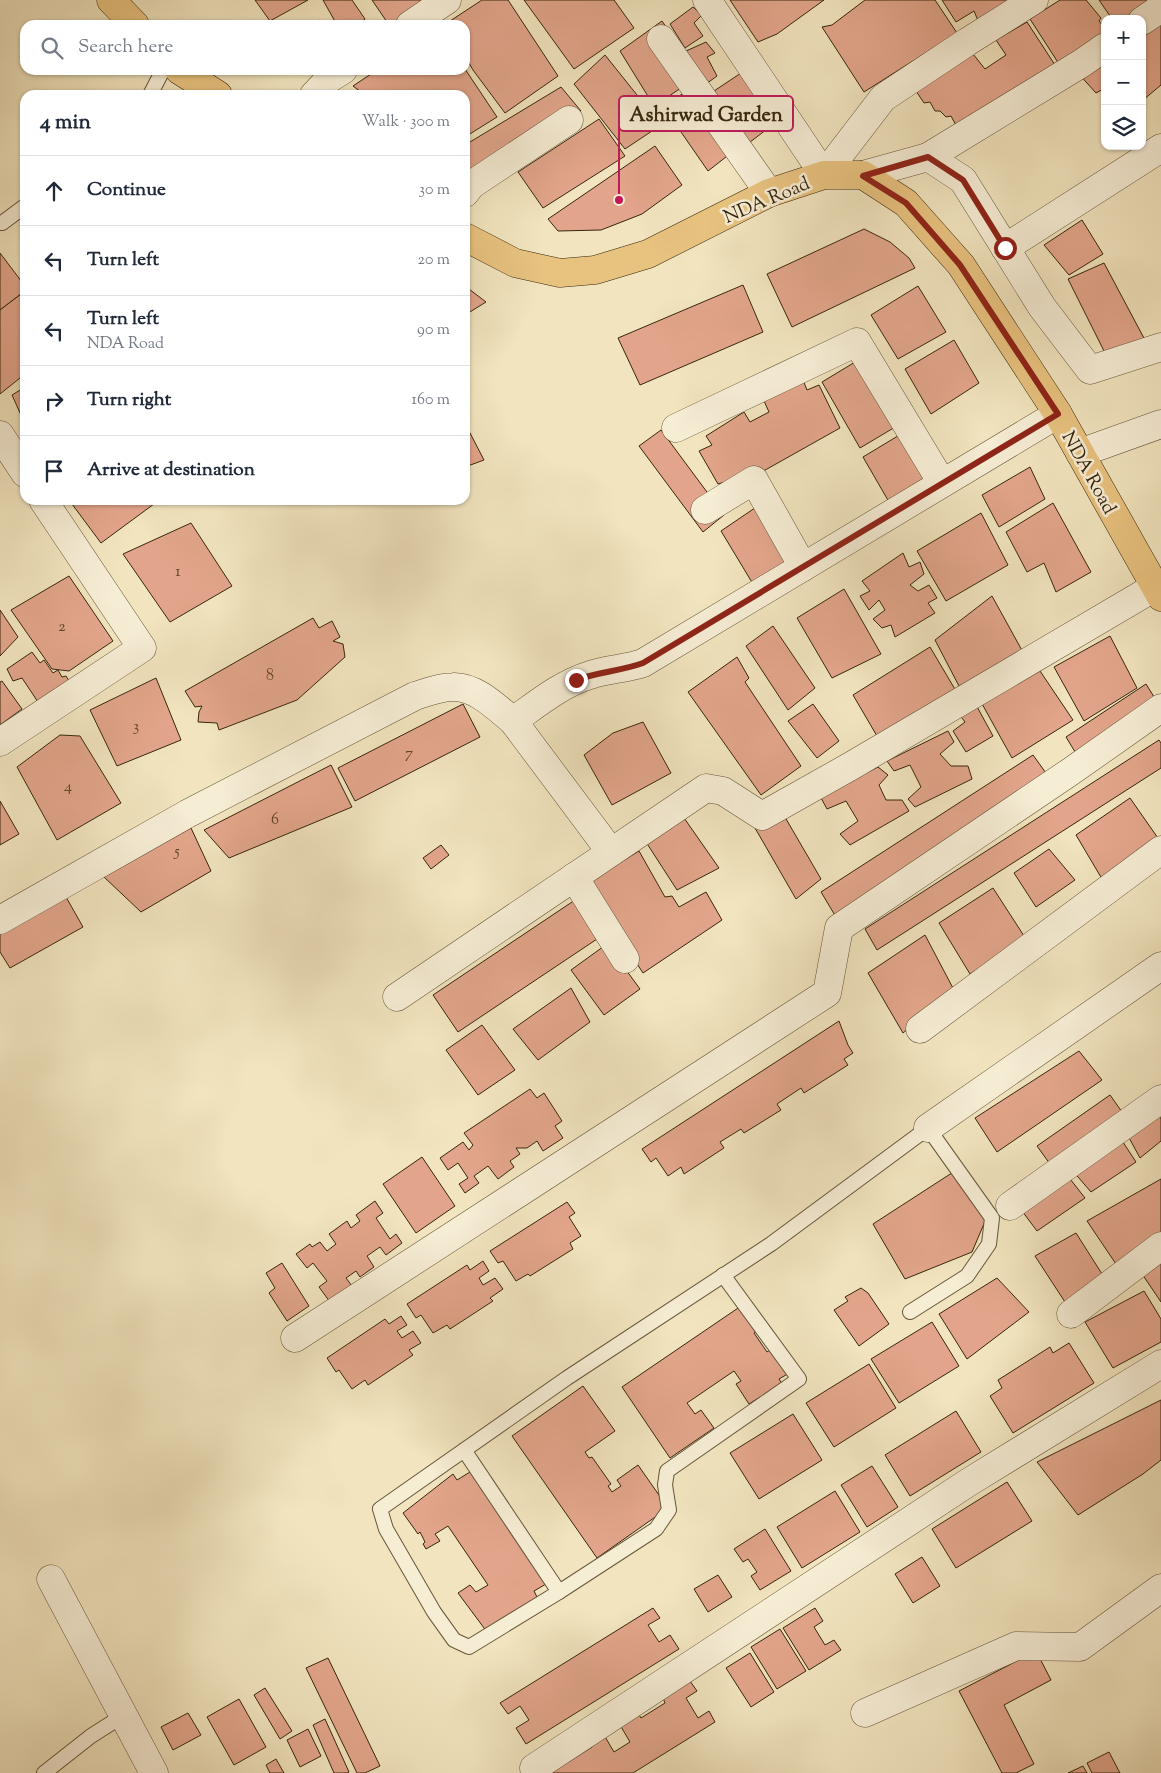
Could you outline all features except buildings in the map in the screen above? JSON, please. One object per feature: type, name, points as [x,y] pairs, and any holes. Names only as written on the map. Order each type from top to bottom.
[{"type":"main road","points":[[112,0],[130,20]]},
{"type":"main road","points":[[187,75],[210,90]]},
{"type":"main road","name":"NDA Road","points":[[470,240],[515,263],[560,273],[595,270],[648,254],[769,193],[824,175],[863,176],[906,203],[960,265],[1058,414],[1158,592]]},
{"type":"street","points":[[417,20],[447,0]]},
{"type":"street","points":[[707,0],[824,175],[883,98],[1034,0]]},
{"type":"street","points":[[1146,18],[1161,8]]},
{"type":"street","points":[[661,39],[769,193]]},
{"type":"street","points":[[863,176],[928,157],[1101,50]]},
{"type":"street","points":[[319,90],[334,75]]},
{"type":"street","points":[[470,186],[569,120]]},
{"type":"street","points":[[1005,248],[1161,148]]},
{"type":"street","points":[[928,157],[963,180],[1042,307],[1090,370],[1161,347]]},
{"type":"street","points":[[676,428],[857,342],[942,483]]},
{"type":"street","points":[[512,721],[576,680],[592,674],[643,663],[1058,414]]},
{"type":"street","points":[[1080,454],[1161,424]]},
{"type":"street","points":[[0,435],[20,465]]},
{"type":"street","points":[[705,510],[754,480],[803,567]]},
{"type":"street","points":[[0,742],[142,648],[46,505]]},
{"type":"street","points":[[397,997],[706,788],[723,791],[762,816],[1158,592]]},
{"type":"street","points":[[0,920],[187,814],[416,696],[454,686],[469,689],[496,707],[512,721],[611,852]]},
{"type":"street","points":[[295,1338],[827,993],[839,928],[1070,772],[1161,708]]},
{"type":"street","points":[[920,1029],[1161,850]]},
{"type":"street","points":[[574,877],[625,959]]},
{"type":"street","points":[[928,1128],[1161,966]]},
{"type":"street","points":[[1010,1206],[1161,1099]]},
{"type":"street","points":[[1071,1314],[1161,1246]]},
{"type":"street","points":[[534,1768],[968,1482],[1161,1364]]},
{"type":"street","points":[[51,1579],[154,1773]]},
{"type":"street","points":[[865,1713],[1016,1646],[1080,1647],[1161,1588]]},
{"type":"lane","points":[[153,90],[160,75]]},
{"type":"lane","points":[[2,223],[20,210]]},
{"type":"lane","points":[[723,1275],[799,1379],[667,1471],[665,1485],[669,1510],[656,1529],[559,1592],[469,1647],[454,1640],[434,1612],[386,1529],[380,1509],[567,1378],[723,1275],[771,1244],[928,1128],[992,1218],[989,1244],[967,1276],[910,1312]]},
{"type":"lane","points":[[464,1450],[559,1592]]},
{"type":"lane","points":[[44,1773],[91,1736],[124,1716]]},
{"type":"place","name":"Ashirwad Garden","points":[[619,200]]},
{"type":"route","points":[[576,680],[592,674],[643,663],[1058,414],[960,265],[906,203],[863,176],[928,157],[963,180],[1005,248]]}]
